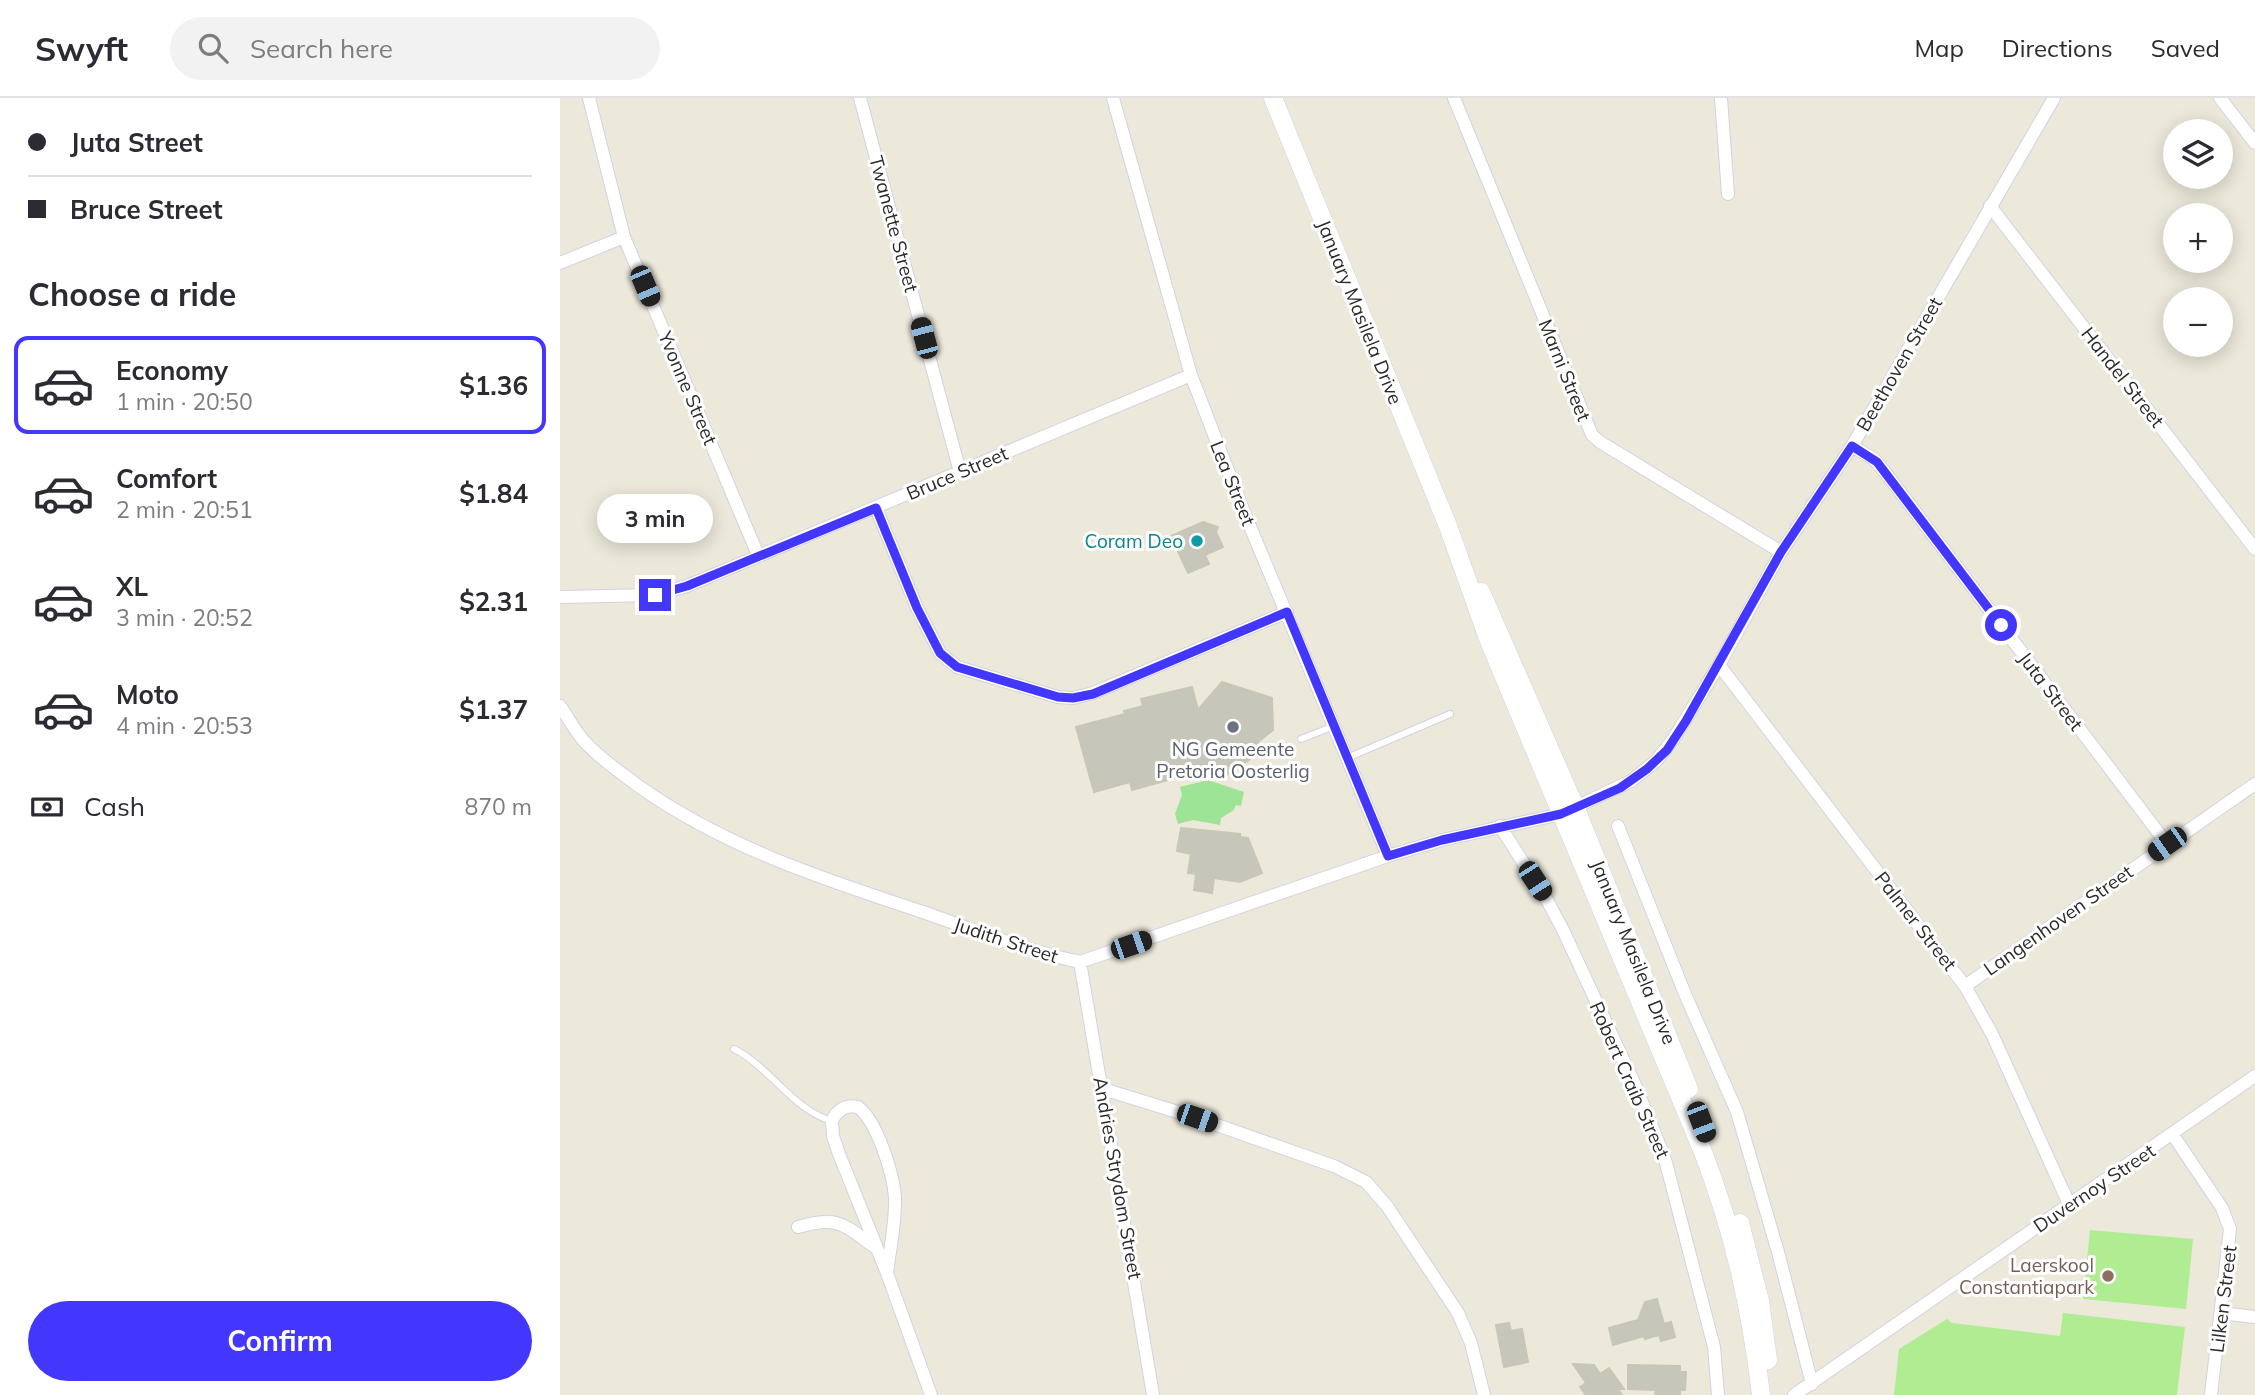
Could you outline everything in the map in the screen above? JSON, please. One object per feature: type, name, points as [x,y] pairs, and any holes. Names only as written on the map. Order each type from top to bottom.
[{"type":"main road","name":"January Masilela Drive","points":[[1273,98],[1448,526],[1502,636],[1568,812],[1722,1201],[1748,1304],[1761,1395]]},
{"type":"main road","name":"January Masilela Drive","points":[[1568,812],[1652,995],[1739,1222],[1760,1301],[1771,1395]]},
{"type":"street","name":"Yvonne Street","points":[[589,98],[624,237],[758,555]]},
{"type":"street","name":"Twanette Street","points":[[860,98],[960,472]]},
{"type":"street","name":"Lea Street","points":[[1113,98],[1191,375],[1244,512],[1388,856]]},
{"type":"street","name":"Marni Street","points":[[1454,98],[1592,435],[1781,552]]},
{"type":"street","points":[[1721,98],[1728,194]]},
{"type":"street","name":"Beethoven Street","points":[[1568,812],[1631,781],[1656,761],[1674,738],[1719,665],[1781,552],[1852,446],[2054,98]]},
{"type":"street","points":[[2220,98],[2255,143]]},
{"type":"street","name":"Handel Street","points":[[1990,206],[2255,549]]},
{"type":"street","points":[[560,263],[624,237]]},
{"type":"street","name":"Bruce Street","points":[[560,597],[655,595],[671,592],[1191,375]]},
{"type":"street","name":"Juta Street","points":[[1852,446],[1874,459],[1885,472],[2167,844]]},
{"type":"street","points":[[876,508],[917,608],[940,653],[957,667],[1058,697],[1073,698],[1093,694],[1287,612]]},
{"type":"street","name":"Palmer Street","points":[[1719,665],[1965,986],[1992,1034],[2069,1204]]},
{"type":"street","name":"Judith Street","points":[[560,706],[583,741],[608,764],[663,803],[737,844],[826,880],[1042,953],[1080,962],[1388,856],[1500,826],[1568,812]]},
{"type":"street","name":"Langenhoven Street","points":[[1965,986],[2255,784]]},
{"type":"street","name":"Robert Craib Street","points":[[1500,826],[1563,930],[1658,1140],[1714,1347],[1718,1395]]},
{"type":"street","points":[[1618,826],[1685,994],[1737,1112],[1778,1252],[1812,1384]]},
{"type":"street","name":"Andries Strydom Street","points":[[1080,962],[1153,1395]]},
{"type":"street","name":"Duvernoy Street","points":[[1794,1395],[2255,1076]]},
{"type":"street","points":[[1103,1089],[1197,1118],[1334,1166],[1366,1182],[1387,1206],[1458,1314],[1471,1343],[1484,1395]]},
{"type":"street","points":[[887,1273],[895,1197],[870,1119],[858,1107],[842,1108],[832,1121],[836,1145],[887,1273],[931,1395]]},
{"type":"street","name":"Lilken Street","points":[[2173,1135],[2228,1219],[2230,1240],[2211,1395]]},
{"type":"street","points":[[798,1227],[814,1222],[836,1221],[877,1249]]},
{"type":"street","points":[[2221,1313],[2255,1317]]},
{"type":"lane","points":[[1347,758],[1450,714]]},
{"type":"lane","points":[[1301,739],[1334,726]]},
{"type":"lane","points":[[734,1049],[768,1072],[817,1117],[832,1121]]},
{"type":"green space","points":[[1208,780],[1244,792],[1241,806],[1236,805],[1234,810],[1221,818],[1220,825],[1193,820],[1178,824],[1175,814],[1182,795],[1180,787]]},
{"type":"green space","points":[[2090,1230],[2193,1239],[2186,1309],[2083,1299]]},
{"type":"green space","points":[[2063,1313],[2185,1327],[2177,1395],[1894,1395],[1899,1349],[1947,1319],[1952,1323],[2060,1336]]},
{"type":"building","name":"Coram Deo","points":[[1203,522],[1218,527],[1216,532],[1223,547],[1205,555],[1209,564],[1188,573],[1171,536]]},
{"type":"building","points":[[1222,682],[1272,698],[1273,730],[1258,742],[1259,753],[1224,777],[1204,770],[1132,790],[1130,782],[1094,792],[1076,727],[1125,714],[1124,711],[1143,706],[1141,699],[1192,687],[1198,710]]},
{"type":"building","points":[[1181,828],[1240,834],[1240,837],[1248,838],[1262,873],[1240,882],[1214,878],[1212,893],[1194,890],[1196,874],[1188,873],[1191,854],[1177,851]]},
{"type":"building","points":[[1657,1299],[1664,1324],[1671,1322],[1675,1337],[1661,1341],[1659,1335],[1645,1339],[1644,1336],[1613,1345],[1609,1328],[1638,1320],[1645,1302]]},
{"type":"building","points":[[1509,1323],[1511,1331],[1522,1329],[1528,1362],[1504,1367],[1496,1325]]},
{"type":"building","points":[[1573,1364],[1594,1365],[1600,1374],[1609,1368],[1624,1389],[1618,1389],[1622,1395],[1586,1395],[1580,1387],[1586,1383]]},
{"type":"building","points":[[1628,1365],[1680,1366],[1680,1372],[1686,1372],[1685,1390],[1680,1390],[1680,1395],[1655,1395],[1656,1390],[1628,1389]]},
{"type":"place","name":"Coram Deo","points":[[1197,541]]},
{"type":"place","name":"NG Gemeente Pretoria Oosterlig","points":[[1233,727]]},
{"type":"place","name":"Laerskool Constantiapark","points":[[2108,1276]]},
{"type":"route","points":[[655,595],[687,586],[876,508],[917,608],[933,644],[940,653],[957,667],[1058,697],[1073,698],[1093,694],[1287,612],[1388,856],[1442,840],[1576,809],[1620,788],[1647,769],[1667,750],[1686,721],[1781,552],[1852,446],[1877,462],[2001,625]]}]
